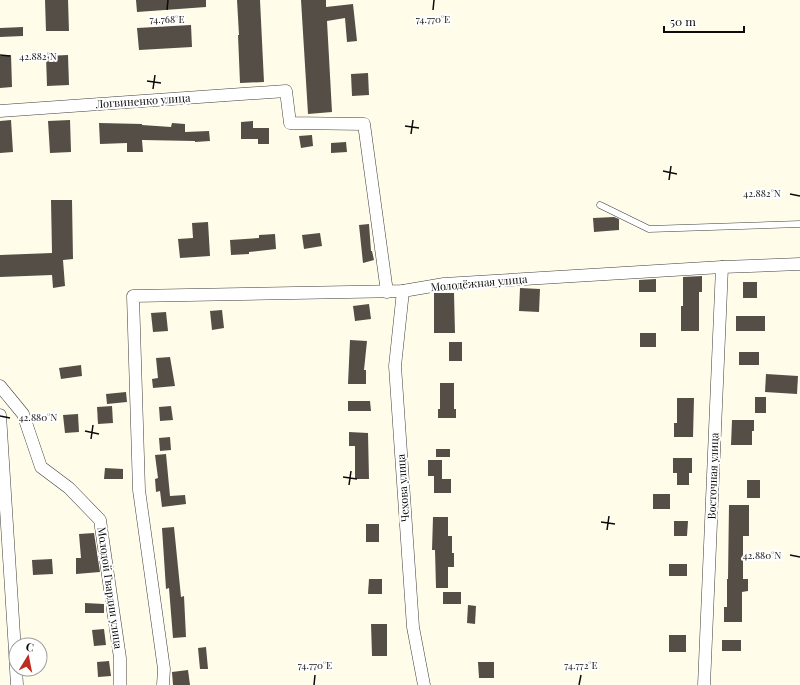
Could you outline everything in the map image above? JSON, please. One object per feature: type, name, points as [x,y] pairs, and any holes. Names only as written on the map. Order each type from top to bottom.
[{"type":"street","name":"Логвиненко улица","points":[[0,111],[286,91],[290,123],[364,124],[387,292]]},
{"type":"street","name":"Молодёжная улица","points":[[164,685],[164,669],[139,490],[133,296],[387,292],[404,291],[444,284],[722,267],[800,264]]},
{"type":"street","name":"Восточная улица","points":[[704,685],[722,267]]},
{"type":"street","name":"Чехова улица","points":[[404,291],[395,366],[413,627],[424,685]]},
{"type":"street","name":"Молодой Гвардии улица","points":[[0,386],[23,414],[41,467],[70,488],[100,520],[120,658],[120,685]]},
{"type":"street","points":[[0,415],[14,637]]},
{"type":"lane","points":[[600,205],[649,229],[800,224]]},
{"type":"building","points":[[45,0],[68,0],[69,31],[46,31]]},
{"type":"building","points":[[136,0],[206,0],[206,7],[137,12]]},
{"type":"building","points":[[237,0],[260,0],[264,82],[240,83]]},
{"type":"building","points":[[301,0],[326,0],[326,7],[353,4],[357,41],[347,42],[345,18],[327,21],[332,112],[308,114]]},
{"type":"building","points":[[191,25],[192,47],[139,50],[137,28]]},
{"type":"building","points":[[23,27],[23,36],[0,37],[0,28]]},
{"type":"building","points":[[11,55],[12,87],[0,88],[0,56]]},
{"type":"building","points":[[68,55],[69,85],[47,86],[46,56]]},
{"type":"building","points":[[368,73],[369,95],[352,96],[351,74]]},
{"type":"building","points":[[11,120],[13,152],[0,153],[0,121]]},
{"type":"building","points":[[70,120],[71,152],[50,153],[48,121]]},
{"type":"building","points":[[253,121],[253,128],[269,128],[269,144],[258,144],[258,139],[241,139],[241,122]]},
{"type":"building","points":[[99,123],[142,124],[171,127],[172,123],[185,124],[185,132],[209,131],[210,141],[195,142],[142,140],[143,152],[127,152],[127,143],[100,144]]},
{"type":"building","points":[[312,135],[313,146],[301,148],[299,136]]},
{"type":"building","points":[[346,142],[347,152],[331,153],[331,143]]},
{"type":"building","points":[[51,200],[72,200],[73,259],[63,260],[65,286],[53,288],[52,275],[0,277],[0,255],[52,253]]},
{"type":"building","points":[[614,217],[619,219],[619,230],[594,232],[593,218]]},
{"type":"building","points":[[208,222],[210,256],[180,258],[178,239],[193,238],[192,223]]},
{"type":"building","points":[[369,224],[371,251],[374,260],[363,263],[359,225]]},
{"type":"building","points":[[320,233],[322,246],[304,249],[302,235]]},
{"type":"building","points":[[275,234],[276,249],[249,252],[249,254],[231,255],[230,240],[259,238],[259,235]]},
{"type":"building","points":[[702,276],[702,292],[699,292],[699,331],[681,331],[683,277]]},
{"type":"building","points":[[656,279],[656,292],[639,292],[639,280]]},
{"type":"building","points":[[743,282],[757,282],[757,298],[743,298]]},
{"type":"building","points":[[520,288],[540,289],[539,312],[519,311]]},
{"type":"building","points":[[434,293],[454,293],[455,333],[434,333]]},
{"type":"building","points":[[369,304],[371,319],[355,321],[353,306]]},
{"type":"building","points":[[222,310],[224,328],[212,330],[210,311]]},
{"type":"building","points":[[166,312],[168,331],[153,332],[151,313]]},
{"type":"building","points":[[736,316],[765,316],[765,331],[736,331]]},
{"type":"building","points":[[640,333],[656,333],[656,347],[640,347]]},
{"type":"building","points":[[350,340],[367,341],[364,370],[366,370],[366,384],[348,384]]},
{"type":"building","points":[[449,342],[462,342],[462,361],[449,361]]},
{"type":"building","points":[[739,352],[759,352],[759,365],[739,365]]},
{"type":"building","points":[[170,357],[175,386],[153,388],[152,379],[158,378],[156,358]]},
{"type":"building","points":[[81,365],[82,376],[61,379],[59,368]]},
{"type":"building","points":[[766,374],[798,376],[797,394],[765,392]]},
{"type":"building","points":[[440,383],[454,383],[454,409],[456,409],[456,418],[438,418],[438,409],[440,409]]},
{"type":"building","points":[[126,392],[127,402],[107,404],[106,394]]},
{"type":"building","points":[[755,397],[766,397],[766,413],[755,413]]},
{"type":"building","points":[[677,398],[694,398],[693,437],[674,437],[674,423],[677,423]]},
{"type":"building","points":[[348,401],[370,401],[371,411],[348,411]]},
{"type":"building","points":[[112,406],[113,423],[98,424],[97,407]]},
{"type":"building","points":[[171,406],[173,420],[160,421],[159,407]]},
{"type":"building","points":[[78,414],[79,432],[65,433],[63,415]]},
{"type":"building","points":[[732,420],[754,420],[752,445],[731,445]]},
{"type":"building","points":[[349,432],[368,433],[369,479],[355,479],[355,446],[349,446]]},
{"type":"building","points":[[170,437],[171,450],[160,451],[159,438]]},
{"type":"building","points":[[436,449],[450,449],[450,457],[436,457]]},
{"type":"building","points":[[166,454],[170,496],[185,495],[186,504],[162,507],[160,491],[156,492],[155,479],[158,478],[155,455]]},
{"type":"building","points":[[673,458],[692,458],[692,473],[689,473],[689,485],[677,485],[677,473],[673,473]]},
{"type":"building","points":[[428,460],[442,460],[442,479],[451,479],[451,493],[434,493],[434,476],[428,476]]},
{"type":"building","points":[[105,468],[123,469],[123,479],[104,479]]},
{"type":"building","points":[[747,480],[760,480],[760,498],[747,498]]},
{"type":"building","points":[[653,494],[670,494],[670,509],[653,509]]},
{"type":"building","points":[[729,505],[749,505],[749,536],[743,536],[743,579],[748,579],[748,591],[742,592],[742,622],[724,622],[724,607],[727,607]]},
{"type":"building","points":[[433,517],[448,517],[448,536],[452,536],[454,567],[448,567],[448,588],[436,588],[435,550],[432,550]]},
{"type":"building","points":[[674,521],[688,521],[687,536],[674,536]]},
{"type":"building","points":[[366,524],[379,524],[379,542],[366,542]]},
{"type":"building","points":[[174,527],[181,597],[184,596],[186,637],[173,638],[169,588],[166,589],[162,528]]},
{"type":"building","points":[[94,533],[100,572],[76,574],[76,558],[81,558],[79,534]]},
{"type":"building","points":[[52,559],[53,574],[33,575],[32,560]]},
{"type":"building","points":[[669,564],[687,564],[687,576],[669,576]]},
{"type":"building","points":[[369,579],[382,579],[382,594],[368,594]]},
{"type":"building","points":[[443,592],[461,592],[461,604],[443,604]]},
{"type":"building","points":[[85,603],[104,604],[104,613],[85,613]]},
{"type":"building","points":[[468,605],[476,606],[475,624],[467,623]]},
{"type":"building","points":[[371,624],[387,624],[387,656],[372,656]]},
{"type":"building","points":[[104,629],[106,645],[94,646],[92,630]]},
{"type":"building","points":[[669,635],[686,635],[686,652],[669,652]]},
{"type":"building","points":[[722,640],[741,640],[741,651],[722,651]]},
{"type":"building","points":[[206,647],[208,669],[200,669],[198,648]]},
{"type":"building","points":[[109,661],[111,676],[98,677],[97,662]]},
{"type":"building","points":[[478,662],[494,662],[494,678],[479,678]]},
{"type":"building","points":[[188,670],[190,685],[173,685],[172,672]]}]
